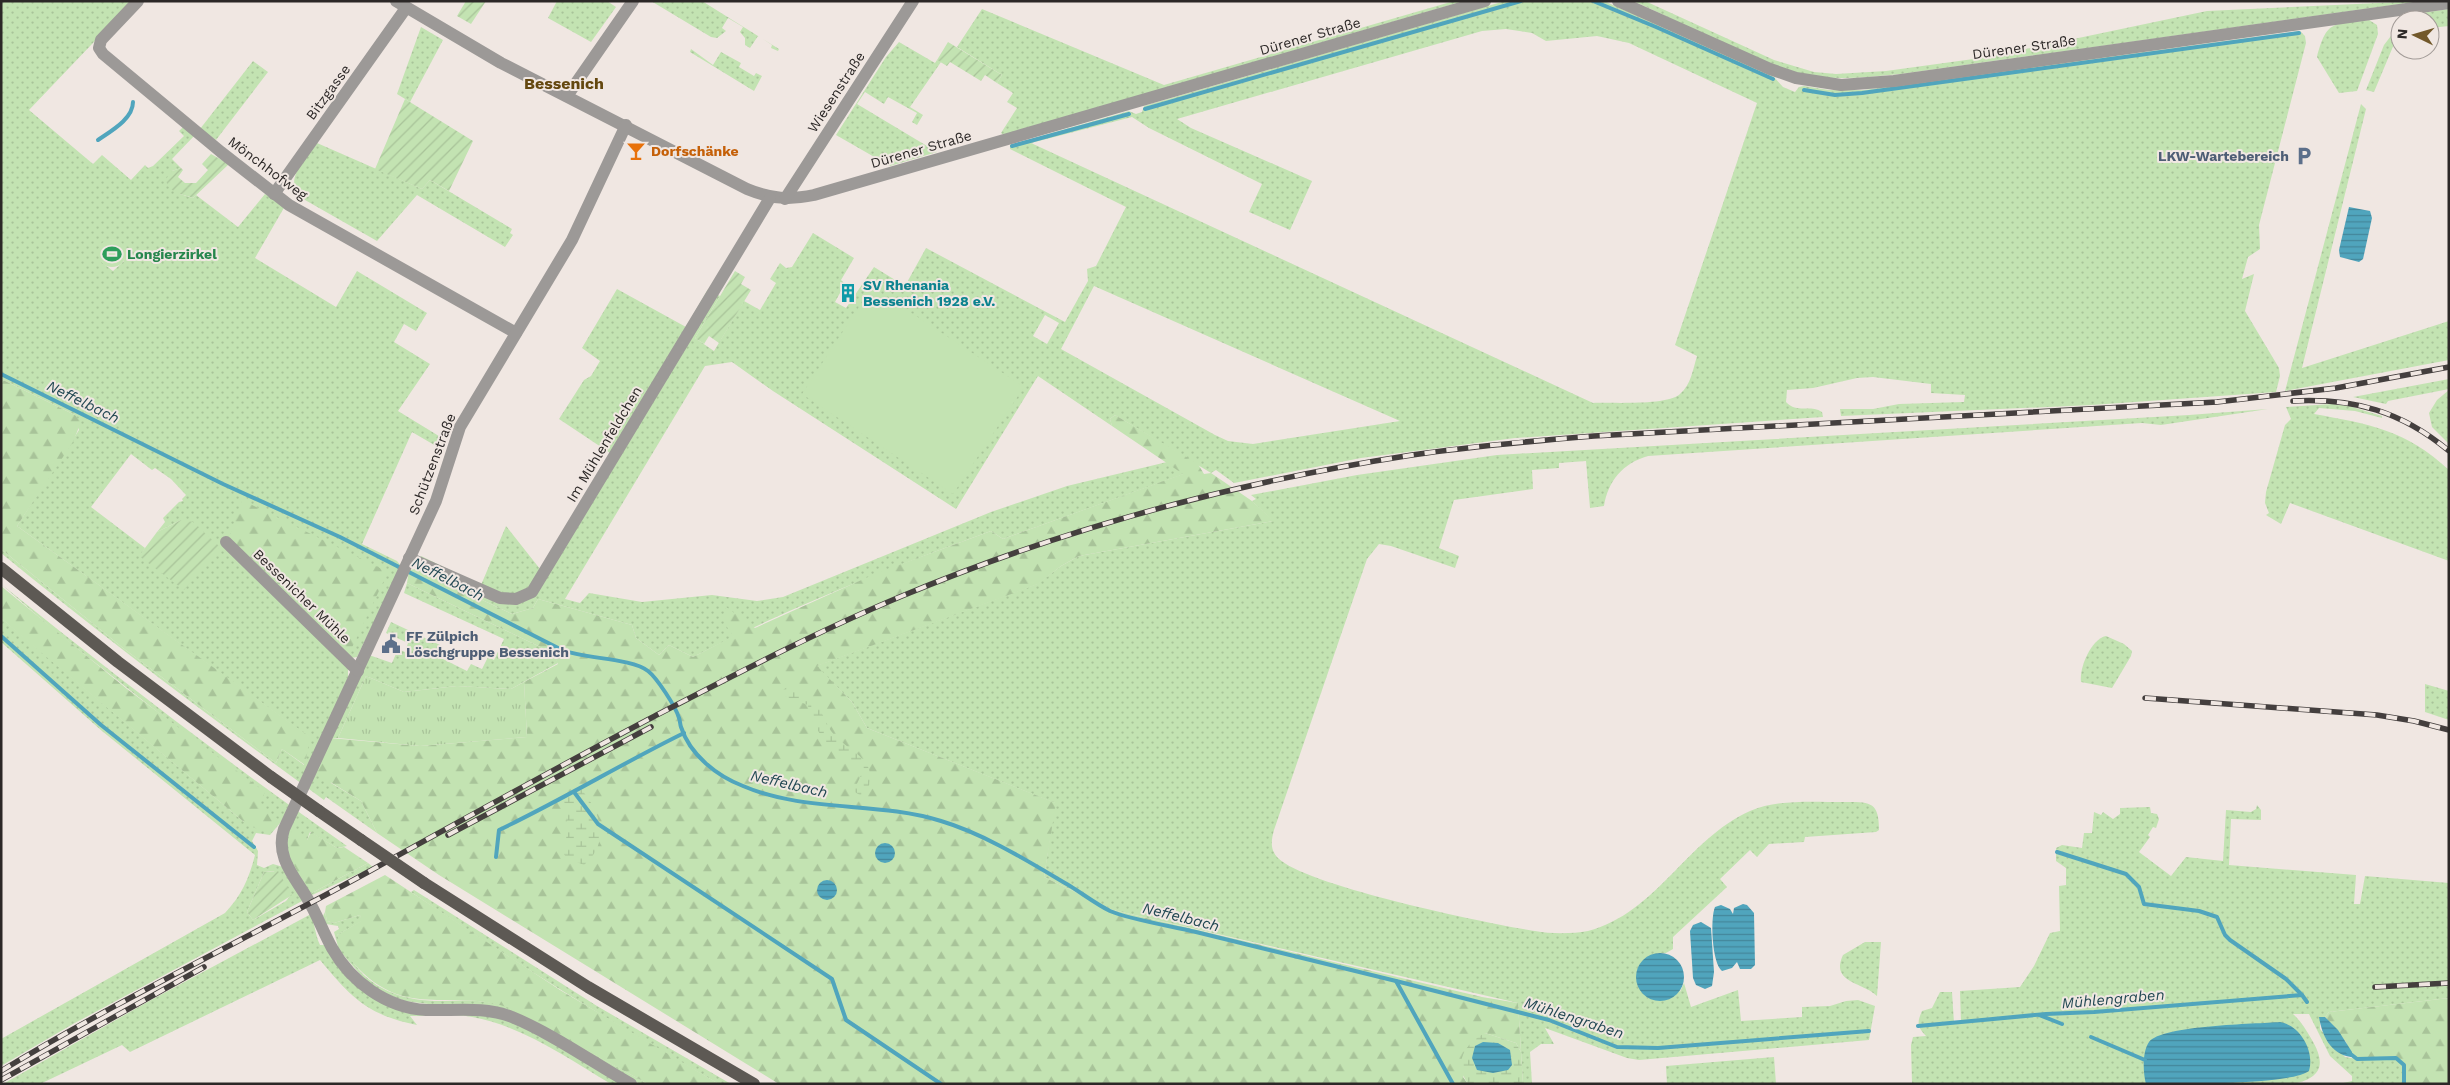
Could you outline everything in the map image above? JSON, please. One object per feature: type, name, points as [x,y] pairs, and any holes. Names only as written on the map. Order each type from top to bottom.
[{"type":"main road","points":[[1,568],[118,662],[271,777],[424,884],[588,988],[754,1084]]},
{"type":"street","name":"Mönchhofweg","points":[[138,1],[104,35],[99,45],[101,52],[274,194],[516,333]]},
{"type":"street","points":[[567,96],[633,1]]},
{"type":"street","name":"Wiesenstraße","points":[[785,199],[913,1]]},
{"type":"street","name":"Dürener Straße","points":[[401,5],[501,63],[626,125],[747,189],[770,198],[785,199],[814,195],[1485,1]]},
{"type":"street","name":"Dürener Straße","points":[[1618,1],[1770,69],[1814,82],[1841,85],[1894,81],[2449,3]]},
{"type":"street","name":"Bitzgasse","points":[[274,194],[401,5]]},
{"type":"street","name":"Schützenstraße","points":[[626,125],[581,224],[460,427],[436,501],[286,825],[281,840],[281,848],[292,876],[307,898],[340,962],[371,991],[393,1002],[415,1009],[481,1009],[503,1014],[532,1027],[631,1084]]},
{"type":"street","name":"Im Mühlenfeldchen","points":[[405,568],[500,598],[516,599],[532,592],[770,198]]},
{"type":"street","name":"Bessenicher Mühle","points":[[226,542],[358,671]]},
{"type":"green space","points":[[1,1],[133,1],[29,110],[93,164],[102,155],[131,180],[145,165],[148,168],[153,166],[184,136],[179,131],[184,126],[195,135],[172,159],[181,168],[172,171],[180,194],[193,198],[196,195],[238,227],[265,194],[285,206],[255,258],[336,307],[357,271],[427,313],[416,331],[404,324],[394,342],[430,364],[398,411],[447,441],[440,459],[436,446],[412,432],[362,544],[397,561],[401,566],[357,657],[351,658],[348,678],[320,739],[331,783],[361,801],[377,833],[326,797],[324,800],[242,740],[121,648],[1,553],[1,549],[123,648],[276,763],[282,749],[304,765],[309,737],[17,526],[79,430],[75,415],[1,379]],"holes":[[[111,239],[119,241],[125,248],[124,261],[113,271],[104,263],[99,255],[100,247]],[[131,454],[152,470],[155,468],[171,479],[186,495],[182,499],[183,501],[179,502],[163,518],[165,522],[157,532],[181,520],[140,556],[145,548],[91,507]]]},
{"type":"green space","points":[[466,1],[486,1],[471,24],[457,16]]},
{"type":"green space","points":[[557,1],[607,1],[616,7],[591,42],[548,18]]},
{"type":"green space","points":[[651,1],[702,1],[779,49],[778,51],[771,48],[772,45],[758,36],[750,48],[745,45],[745,38],[740,32],[743,27],[728,18],[722,28],[726,31],[717,38],[711,37]]},
{"type":"green space","points":[[1454,1],[1464,1],[1004,135],[1001,133],[1017,108],[1007,102],[1013,93],[997,83],[1002,75],[957,47],[982,9],[1164,85]]},
{"type":"green space","points":[[1505,1],[1604,1],[1774,77],[1783,87],[1795,92],[1799,87],[1804,86],[1829,90],[1864,90],[2300,31],[2305,36],[2306,43],[2259,225],[2260,249],[2248,257],[2242,279],[2254,274],[2245,311],[2279,368],[2280,376],[2276,392],[2092,405],[1841,416],[1840,409],[1873,409],[1899,404],[1964,402],[1965,395],[1931,393],[1931,384],[1873,377],[1857,378],[1813,388],[1787,390],[1786,402],[1790,406],[1817,410],[1822,412],[1823,417],[1515,438],[1361,458],[1234,483],[1216,470],[1211,473],[1115,415],[1110,419],[1112,426],[1038,376],[956,509],[773,391],[732,362],[705,366],[565,599],[580,603],[589,593],[642,602],[712,595],[757,601],[783,597],[991,512],[1067,486],[1167,462],[1184,474],[1003,539],[991,531],[953,545],[803,605],[693,657],[669,645],[659,655],[636,638],[632,625],[538,599],[533,608],[512,614],[416,569],[421,556],[481,585],[506,526],[540,569],[610,453],[559,419],[584,380],[591,376],[600,361],[582,348],[617,289],[686,327],[708,289],[720,296],[695,338],[714,351],[744,301],[760,310],[776,283],[770,279],[780,263],[786,268],[792,267],[813,233],[854,258],[841,280],[845,284],[835,302],[846,308],[874,267],[905,286],[926,248],[1065,322],[1088,281],[1087,269],[1096,266],[1126,207],[1010,149],[1010,145],[1129,111],[1136,114],[1142,112],[1144,106]],"holes":[[[1506,29],[1532,33],[1546,41],[1597,36],[1629,43],[1757,103],[1675,345],[1697,356],[1687,386],[1680,394],[1673,398],[1639,403],[1593,403],[1031,143],[1132,117],[1149,128],[1262,184],[1249,212],[1290,230],[1312,181],[1191,128],[1177,119],[1482,31]],[[1094,286],[1400,421],[1253,444],[1228,441],[1061,349]],[[1045,315],[1059,323],[1047,344],[1033,336]]]},
{"type":"green space","points":[[1633,1],[1645,1],[1774,60],[1814,72],[1836,74],[1886,71],[1988,57],[2207,11],[2422,1],[1901,74],[1837,78],[1811,76],[1777,66],[1735,50]]},
{"type":"green space","points":[[2449,9],[2449,26],[2440,27],[2440,10]]},
{"type":"green space","points":[[2369,20],[2377,25],[2378,34],[2357,91],[2339,93],[2317,57],[2324,36],[2333,26]]},
{"type":"green space","points":[[421,27],[443,40],[410,102],[397,94]]},
{"type":"green space","points":[[2390,37],[2390,54],[2374,92],[2366,90],[2384,45]]},
{"type":"green space","points":[[899,42],[935,63],[937,60],[941,62],[910,107],[923,115],[917,125],[912,122],[917,113],[888,97],[884,104],[865,92],[857,104],[937,152],[890,166],[836,135],[886,57]]},
{"type":"green space","points":[[948,42],[1002,75],[997,83],[985,75],[981,81],[950,62],[947,66],[937,60]]},
{"type":"green space","points":[[691,49],[713,65],[721,52],[741,63],[739,67],[754,76],[756,73],[762,76],[754,91],[690,52]]},
{"type":"green space","points":[[253,61],[268,72],[216,140],[200,129]]},
{"type":"green space","points":[[405,99],[473,141],[449,191],[430,180],[422,189],[375,169]]},
{"type":"green space","points":[[2361,104],[2366,109],[2302,368],[2449,321],[2449,360],[2285,391]]},
{"type":"green space","points":[[317,143],[422,189],[430,180],[512,229],[510,233],[513,235],[505,247],[417,195],[377,241],[298,196],[294,182],[298,168]]},
{"type":"green space","points":[[211,154],[229,164],[193,198],[176,192],[169,187],[166,179],[172,171],[181,168],[183,170],[178,177],[185,183],[196,183],[208,170],[202,164]]},
{"type":"green space","name":"Longierzirkel","points":[[112,239],[122,243],[126,253],[122,263],[112,267],[102,263],[98,253],[102,243]]},
{"type":"green space","points":[[735,271],[745,277],[741,284],[751,290],[719,343],[709,336],[704,344],[695,338]]},
{"type":"green space","points":[[872,287],[1024,387],[953,494],[802,394]]},
{"type":"green space","points":[[1,379],[75,415],[81,422],[73,442],[17,526],[310,737],[305,765],[282,749],[276,763],[123,648],[1,549]]},
{"type":"green space","points":[[2449,379],[2449,389],[2388,401],[2386,404],[2353,397]]},
{"type":"green space","points":[[2449,390],[2449,444],[2432,427],[2429,413],[2437,400]]},
{"type":"green space","points":[[2332,404],[2349,406],[2382,416],[2382,418],[2355,411],[2319,408],[2314,414],[2352,421],[2402,437],[2418,446],[2449,470],[2449,561],[2290,503],[2281,524],[2266,515],[2269,513],[2265,503],[2266,492],[2285,425],[2291,419],[2286,407]]},
{"type":"green space","points":[[2268,409],[2161,425],[2142,423],[1648,456],[1631,463],[1618,474],[1609,489],[1604,506],[1590,508],[1586,461],[1559,463],[1559,468],[1532,470],[1533,489],[1454,500],[1439,548],[1459,556],[1455,568],[1391,546],[1379,544],[1367,559],[1274,830],[1272,845],[1278,858],[1295,869],[1359,892],[1479,921],[1535,931],[1575,933],[1588,931],[1612,922],[1634,909],[1708,839],[1728,823],[1750,811],[1761,807],[1796,802],[1866,803],[1875,808],[1879,820],[1879,830],[1876,832],[1805,837],[1804,842],[1769,844],[1757,857],[1750,850],[1720,879],[1727,887],[1673,937],[1673,949],[1666,953],[1657,953],[1680,992],[1684,983],[1691,1007],[1738,990],[1741,1021],[1802,1017],[1802,1007],[1830,1006],[1846,1001],[1858,1000],[1875,1006],[1869,1040],[1639,1060],[1627,1058],[1545,1028],[1554,1044],[1541,1044],[1530,1052],[1532,1084],[1523,1084],[1518,1003],[1113,910],[1044,877],[1055,803],[867,728],[852,702],[816,666],[1037,584],[1061,566],[1079,556],[1273,521],[1252,501],[1256,499],[1251,495],[1357,475],[1497,455]]},
{"type":"green space","points":[[1115,415],[1198,464],[1204,474],[1211,473],[1252,501],[1274,521],[1079,556],[1061,566],[1038,584],[817,666],[852,702],[867,728],[1056,803],[1044,877],[1113,910],[1482,997],[1518,1003],[1521,1052],[1516,1043],[1485,1033],[1463,1077],[1468,1084],[779,1084],[439,875],[377,833],[361,801],[314,772],[330,738],[420,746],[527,737],[524,682],[558,664],[553,653],[407,583],[409,570],[416,569],[512,614],[533,608],[538,599],[632,625],[636,638],[659,655],[669,645],[693,657],[734,636],[726,623],[726,607],[755,628],[877,573],[991,531],[1003,539],[1183,474],[1112,426],[1110,419]]},
{"type":"green space","points":[[242,500],[388,572],[348,656],[229,538]]},
{"type":"green space","points":[[181,520],[193,522],[220,547],[184,590],[139,556],[157,532]]},
{"type":"green space","points":[[407,583],[553,653],[558,663],[511,689],[457,686],[404,692],[366,676],[338,738],[330,738],[369,655],[392,663],[398,649],[405,652],[408,643],[386,633],[391,622],[440,645],[438,650],[445,654],[443,659],[467,671],[471,664],[482,669],[488,657],[494,660],[504,639],[404,593]]},
{"type":"green space","points":[[1,584],[172,718],[347,846],[337,848],[310,832],[307,840],[312,893],[368,863],[373,867],[310,896],[291,865],[281,822],[270,835],[256,833],[252,841],[258,851],[257,865],[264,868],[273,864],[283,867],[304,900],[73,1024],[1,1066],[1,1039],[225,913],[244,887],[255,855],[102,731],[1,642],[1,618],[244,822],[259,806],[179,729],[55,631]],"holes":[[[274,871],[290,896],[286,901],[253,920],[247,912],[264,872]]]},
{"type":"green space","points":[[1,586],[127,689],[265,792],[259,806],[278,819],[275,824],[267,830],[263,830],[254,828],[244,822],[19,634],[1,618]]},
{"type":"green space","points":[[2106,636],[2124,644],[2132,651],[2131,656],[2112,688],[2081,682],[2082,669],[2087,655],[2095,642]]},
{"type":"green space","points":[[366,676],[404,692],[457,686],[511,689],[524,682],[527,737],[420,746],[338,738]]},
{"type":"green space","points":[[2425,684],[2449,691],[2449,720],[2425,712]]},
{"type":"green space","points":[[789,685],[813,698],[831,731],[861,757],[866,764],[870,772],[870,782],[866,794],[861,796],[855,792],[862,773],[858,764],[839,755],[829,745],[811,718],[808,705],[784,696],[782,691]]},
{"type":"green space","points":[[580,788],[593,807],[600,827],[598,847],[584,865],[567,858],[563,853],[568,829],[564,799]]},
{"type":"green space","points":[[2257,805],[2261,810],[2261,820],[2231,819],[2229,865],[2356,875],[2354,904],[2360,904],[2365,876],[2449,883],[2449,998],[2329,1012],[2325,1017],[2320,1017],[2320,1029],[2345,1057],[2357,1059],[2396,1058],[2404,1065],[2404,1084],[2339,1084],[2352,1081],[2352,1076],[2330,1056],[2309,1014],[2293,1014],[2312,1040],[2319,1056],[2319,1069],[2310,1078],[2293,1084],[1912,1083],[1911,1045],[1913,1037],[1926,1036],[1919,1027],[1919,1018],[1922,1011],[1932,1008],[1940,992],[1952,992],[1954,1023],[1961,1022],[1960,991],[2020,987],[2034,966],[2050,933],[2060,931],[2059,886],[2066,885],[2066,868],[2056,861],[2056,848],[2062,845],[2082,848],[2084,833],[2092,833],[2094,812],[2101,815],[2103,812],[2113,819],[2120,814],[2120,808],[2150,807],[2151,813],[2157,814],[2159,819],[2156,828],[2153,827],[2148,835],[2150,837],[2139,852],[2171,876],[2186,857],[2223,861],[2226,810],[2251,812],[2256,809]]},
{"type":"green space","points":[[292,830],[307,840],[311,832],[337,848],[344,847],[368,863],[312,893],[290,855],[289,839]]},
{"type":"green space","points":[[278,871],[292,895],[253,920],[247,912],[264,872]]},
{"type":"green space","points":[[385,875],[560,990],[719,1084],[648,1084],[509,1008],[470,1000],[416,999],[398,995],[381,987],[355,965],[344,951],[337,935],[361,921],[360,915],[334,923],[327,921],[325,912],[326,906]]},
{"type":"green space","points":[[414,890],[597,1006],[731,1084],[719,1084],[601,1015],[524,967],[411,892]]},
{"type":"green space","points":[[325,912],[327,921],[334,923],[360,915],[362,921],[337,935],[355,965],[373,983],[384,989],[395,994],[420,1000],[477,1001],[509,1007],[648,1084],[640,1084],[521,1016],[405,1001],[384,993],[367,982],[339,950],[334,932],[339,929],[338,926],[326,924],[323,916]]},
{"type":"green space","points":[[311,914],[320,945],[326,945],[380,1002],[478,1013],[519,1024],[623,1084],[611,1084],[527,1035],[491,1021],[457,1015],[410,1016],[417,1025],[385,1016],[361,1003],[320,960],[130,1052],[122,1045],[40,1084],[3,1084],[151,1000]]},
{"type":"green space","points":[[1865,942],[1881,942],[1877,996],[1844,977],[1841,971],[1840,964],[1843,955]]},
{"type":"green space","points":[[2449,998],[2449,1084],[2404,1084],[2404,1065],[2396,1058],[2357,1059],[2351,1056],[2346,1042],[2325,1017],[2329,1012]]},
{"type":"green space","points":[[1485,1033],[1516,1043],[1521,1052],[1523,1084],[1468,1084],[1461,1069],[1463,1055],[1471,1043]]},
{"type":"green space","points":[[1774,1057],[1776,1084],[1667,1084],[1666,1066]]},
{"type":"water","points":[[2349,207],[2370,211],[2372,218],[2363,259],[2359,262],[2340,257],[2339,250]]},
{"type":"water","points":[[885,843],[892,846],[895,853],[892,860],[885,863],[878,860],[875,853],[878,846]]},
{"type":"water","points":[[823,880],[831,880],[837,886],[837,894],[831,900],[823,900],[817,894],[817,886]]},
{"type":"water","points":[[1743,904],[1747,905],[1754,913],[1755,965],[1751,969],[1740,969],[1737,962],[1732,968],[1722,971],[1714,950],[1713,913],[1715,907],[1721,905],[1730,909],[1733,914],[1734,908]]},
{"type":"water","points":[[1701,922],[1711,928],[1714,972],[1712,986],[1705,989],[1696,985],[1693,978],[1690,931],[1693,925]]},
{"type":"water","points":[[1660,953],[1669,955],[1677,960],[1682,968],[1684,977],[1682,986],[1677,994],[1669,999],[1660,1001],[1651,999],[1643,994],[1638,986],[1636,977],[1638,968],[1643,960],[1651,955]]},
{"type":"water","points":[[2319,1017],[2325,1017],[2338,1030],[2352,1052],[2351,1057],[2338,1052],[2328,1043]]},
{"type":"water","points":[[2280,1022],[2294,1028],[2304,1040],[2310,1055],[2309,1071],[2298,1076],[2257,1081],[2206,1084],[2146,1084],[2144,1074],[2145,1051],[2149,1042],[2157,1036],[2190,1029]]},
{"type":"water","points":[[1483,1042],[1498,1043],[1510,1050],[1512,1065],[1508,1070],[1493,1073],[1477,1070],[1472,1058],[1475,1046]]},
{"type":"waterway","points":[[1145,109],[1521,1]]},
{"type":"waterway","points":[[1593,1],[1773,79]]},
{"type":"waterway","points":[[1804,90],[1835,95],[1862,93],[2299,33]]},
{"type":"waterway","points":[[98,140],[115,129],[125,119],[132,108],[133,102]]},
{"type":"waterway","points":[[1012,146],[1129,114]]},
{"type":"waterway","name":"Neffelbach","points":[[1,374],[223,484],[340,537],[562,650],[619,661],[648,671],[666,693],[674,707],[685,737],[691,747],[714,770],[733,782],[767,794],[792,800],[892,811],[941,821],[974,833],[1007,850],[1110,911],[1140,920],[1396,981],[1453,1084]]},
{"type":"waterway","points":[[1,636],[101,725],[254,847]]},
{"type":"waterway","points":[[496,857],[499,830],[684,733]]},
{"type":"waterway","points":[[574,792],[598,824],[832,979],[846,1020],[941,1084]]},
{"type":"waterway","points":[[2057,852],[2126,874],[2139,887],[2144,904],[2199,911],[2217,917],[2225,935],[2230,940],[2286,979],[2302,995]]},
{"type":"waterway","name":"Mühlengraben","points":[[1396,981],[1549,1020],[1617,1047],[1658,1048],[1869,1031]]},
{"type":"waterway","name":"Mühlengraben","points":[[1918,1026],[2046,1014],[2094,1012],[2302,995],[2307,1002]]},
{"type":"waterway","points":[[2039,1015],[2062,1024]]},
{"type":"waterway","points":[[2091,1037],[2145,1060]]},
{"type":"waterway","name":"Mühlengraben","points":[[2348,1052],[2357,1059],[2396,1058],[2404,1065],[2404,1084]]},
{"type":"railway","points":[[1,1071],[91,1019],[322,897],[580,756],[807,639],[902,596],[964,572],[1026,549],[1152,510],[1281,479],[1347,466],[1480,446],[1594,436],[2217,402],[2336,388],[2449,367]]},
{"type":"railway","points":[[2293,401],[2336,402],[2376,410],[2413,426],[2449,451]]},
{"type":"railway","points":[[2145,698],[2377,715],[2414,721],[2449,730]]},
{"type":"railway","points":[[448,835],[651,727]]},
{"type":"railway","points":[[1,1080],[204,967]]},
{"type":"railway","points":[[2375,987],[2449,983]]},
{"type":"place","name":"Dorfschänke","points":[[636,151]]},
{"type":"place","name":"LKW-Wartebereich","points":[[2304,156]]},
{"type":"place","name":"Longierzirkel","points":[[112,254]]},
{"type":"place","name":"SV Rhenania Bessenich 1928 e.V.","points":[[848,293]]},
{"type":"place","name":"FF Zülpich Löschgruppe Bessenich","points":[[391,644]]},
{"type":"district","name":"Bessenich","points":[[564,83]]}]
